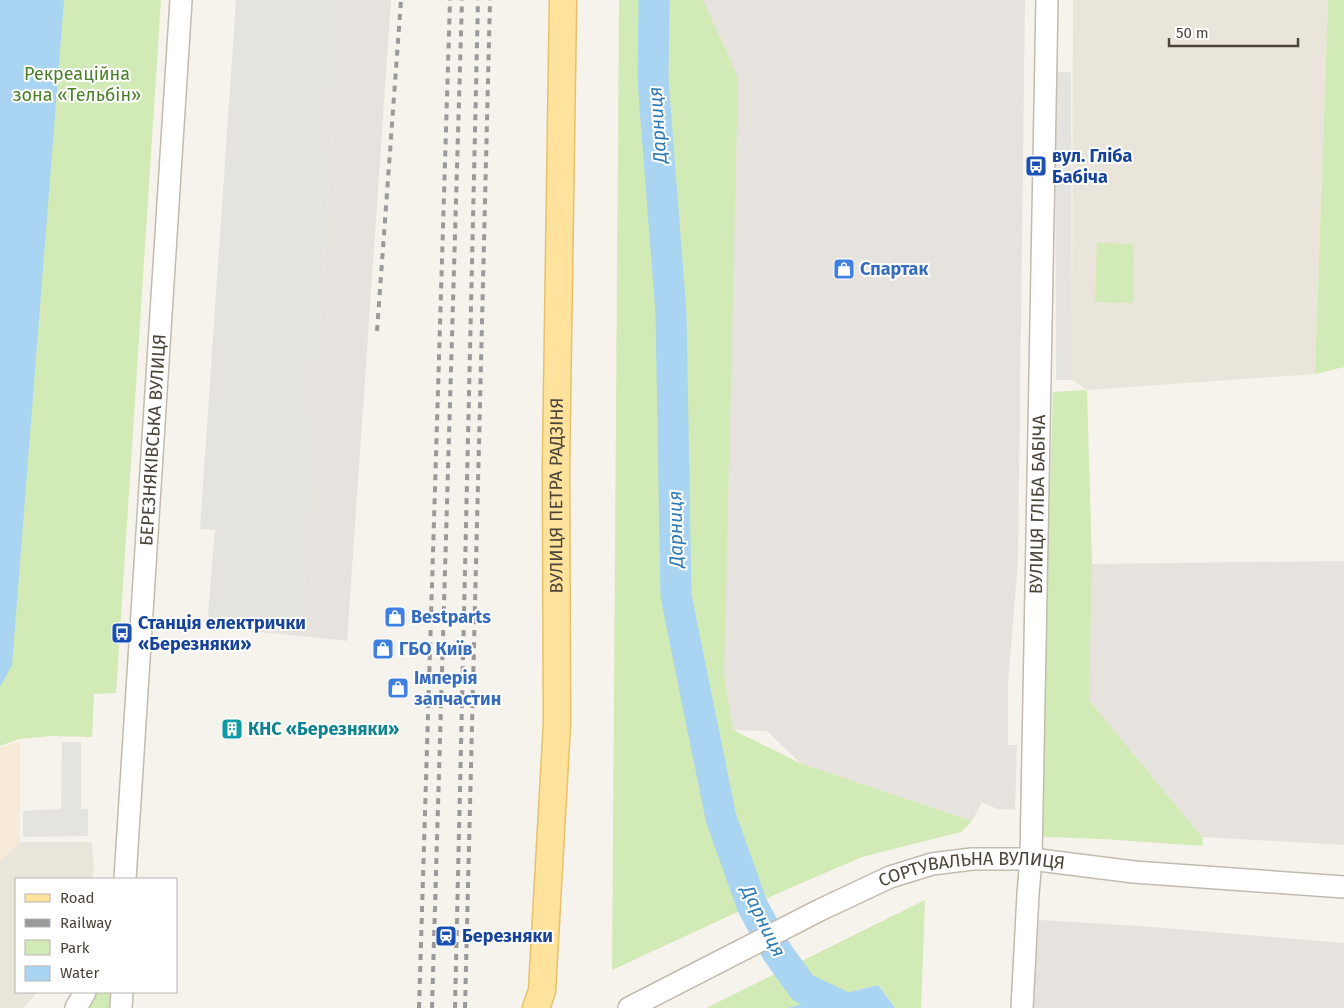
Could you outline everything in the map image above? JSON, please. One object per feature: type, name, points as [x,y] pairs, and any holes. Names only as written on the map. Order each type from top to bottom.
[{"type":"main road","name":"ВУЛИЦЯ ПЕТРА РАДЗІНЯ","points":[[542,1002],[557,723],[556,466],[563,0]]},
{"type":"street","name":"БЕРЕЗНЯКІВСЬКА ВУЛИЦЯ","points":[[125,878],[181,0]]},
{"type":"street","name":"ВУЛИЦЯ ГЛІБА БАБІЧА","points":[[1022,1008],[1031,860],[1047,0]]},
{"type":"street","name":"СОРТУВАЛЬНА ВУЛИЦЯ","points":[[629,1008],[820,910],[890,877],[932,864],[972,859],[1031,860],[1134,872],[1344,887]]},
{"type":"street","points":[[76,1008],[85,993]]},
{"type":"street","points":[[121,1008],[122,993]]},
{"type":"shaded area","points":[[236,0],[340,0],[301,636],[207,627],[215,530],[200,529]]},
{"type":"shaded area","points":[[340,0],[391,0],[347,641],[301,636]]},
{"type":"shaded area","points":[[703,0],[1025,0],[1018,560],[1008,684],[1008,745],[1017,745],[1015,810],[997,809],[982,802],[972,821],[800,763],[767,731],[733,730],[724,674]]},
{"type":"shaded area","points":[[1073,0],[1328,0],[1315,374],[1087,390],[1072,380]]},
{"type":"shaded area","points":[[1055,72],[1071,72],[1072,380],[1056,380]]},
{"type":"shaded area","points":[[1344,561],[1344,845],[1202,837],[1089,700],[1092,564]]},
{"type":"shaded area","points":[[20,741],[20,842],[0,861],[0,748]]},
{"type":"shaded area","points":[[62,742],[81,742],[81,809],[88,809],[88,836],[23,837],[23,811],[61,809]]},
{"type":"shaded area","points":[[20,842],[92,842],[94,867],[92,878],[15,878],[15,993],[36,993],[24,1008],[0,1008],[0,861]]},
{"type":"shaded area","points":[[1039,920],[1140,926],[1344,943],[1344,1008],[1033,1008]]},
{"type":"green space","name":"Рекреаційна зона «Тельбін»","points":[[0,0],[161,0],[116,693],[94,694],[92,737],[51,736],[19,739],[0,746]]},
{"type":"green space","points":[[619,0],[703,0],[738,77],[724,674],[733,730],[800,763],[972,821],[961,832],[862,857],[612,970]]},
{"type":"green space","points":[[1328,0],[1344,0],[1344,367],[1315,374]]},
{"type":"green space","points":[[1097,243],[1134,244],[1133,303],[1095,302]]},
{"type":"green space","points":[[1087,390],[1092,564],[1089,700],[1202,837],[1203,846],[1045,837],[1039,829],[1053,392]]},
{"type":"green space","points":[[925,900],[921,1008],[895,1008],[878,985],[787,1008],[706,1008]]},
{"type":"green space","points":[[93,993],[116,993],[115,1008],[85,1008]]},
{"type":"water","points":[[0,0],[64,0],[12,665],[0,687]]},
{"type":"water","points":[[878,985],[895,1008],[787,1008]]},
{"type":"waterway","name":"Дарниця","points":[[654,0],[653,80],[671,313],[676,596],[721,818],[752,905],[777,952],[803,988],[846,1008]]},
{"type":"railway","points":[[377,331],[401,0]]},
{"type":"railway","points":[[419,1008],[450,0]]},
{"type":"railway","points":[[432,1008],[462,0]]},
{"type":"railway","points":[[455,1008],[478,0]]},
{"type":"railway","points":[[465,1008],[490,0]]},
{"type":"place","name":"вул. Гліба Бабіча","points":[[1036,166]]},
{"type":"place","name":"Спартак","points":[[844,269]]},
{"type":"place","name":"Bestparts","points":[[395,617]]},
{"type":"place","name":"Станція електрички «Березняки»","points":[[122,633]]},
{"type":"place","name":"ГБО Київ","points":[[383,649]]},
{"type":"place","name":"Імперія запчастин","points":[[398,688]]},
{"type":"place","name":"КНС «Березняки»","points":[[232,729]]},
{"type":"place","name":"Березняки","points":[[446,936]]}]
